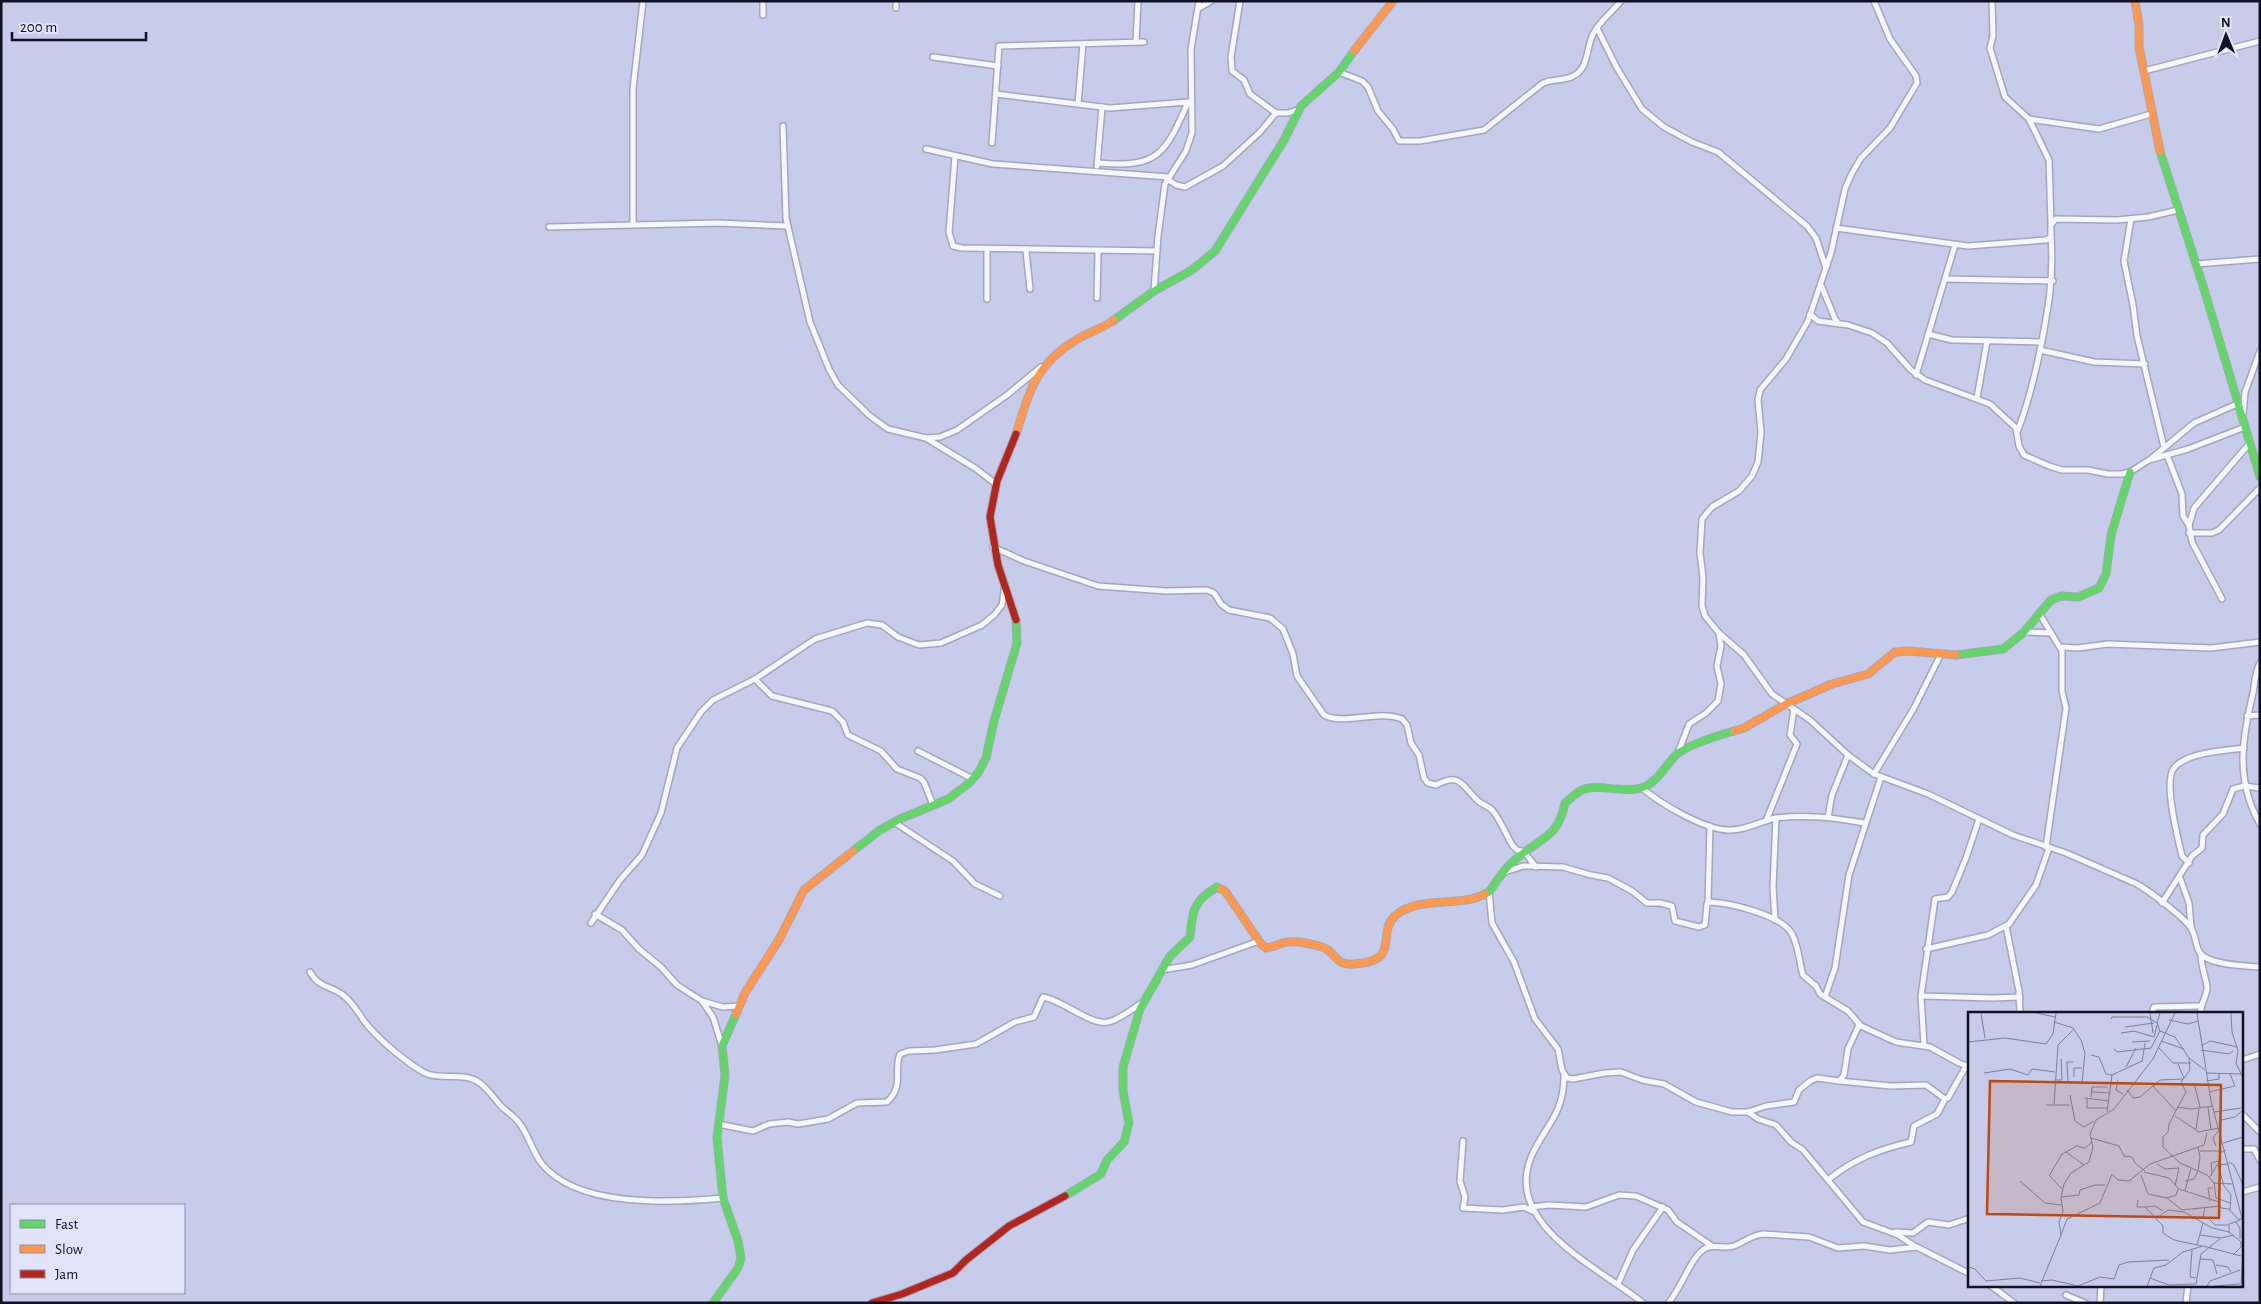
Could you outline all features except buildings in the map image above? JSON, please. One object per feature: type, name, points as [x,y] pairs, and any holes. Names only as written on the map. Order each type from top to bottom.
[{"type":"street","points":[[633,224],[633,89],[643,1]]},
{"type":"street","points":[[763,1],[764,15]]},
{"type":"street","points":[[896,1],[896,8]]},
{"type":"street","points":[[1136,42],[1138,1]]},
{"type":"street","points":[[1154,291],[1163,192],[1168,178],[1186,151],[1192,133],[1192,50],[1199,1]]},
{"type":"street","points":[[1199,8],[1211,1]]},
{"type":"street","points":[[1240,1],[1231,57],[1232,70],[1244,80],[1250,94],[1276,113],[1288,113],[1300,109]]},
{"type":"street","points":[[926,438],[940,436],[957,430],[1008,394],[1063,348],[1103,328],[1154,291],[1192,270],[1215,251],[1284,140],[1300,109],[1310,97],[1339,72],[1366,33],[1393,1]]},
{"type":"street","points":[[1339,72],[1365,84],[1382,118],[1393,129],[1399,141],[1420,141],[1474,133],[1492,126],[1543,83],[1576,75],[1585,62],[1592,36],[1621,1]]},
{"type":"street","points":[[1874,1],[1890,39],[1916,76],[1917,83],[1890,128],[1861,158],[1852,173],[1845,189],[1826,268],[1808,321],[1786,359],[1760,390],[1758,400],[1761,432],[1758,462],[1752,476],[1739,491],[1712,507],[1700,524],[1702,606],[1705,616],[1719,633],[1740,650],[1772,694],[1794,709],[1848,755],[1874,774],[1928,794],[2013,835],[2066,853],[2137,884],[2148,890],[2192,928]]},
{"type":"street","points":[[1992,1],[1993,36],[1990,48],[2005,96],[2029,119],[2049,160],[2053,281],[2034,382],[2017,432]]},
{"type":"street","points":[[2135,1],[2140,33],[2138,47],[2161,158],[2196,264],[2260,477]]},
{"type":"street","points":[[1597,28],[1617,68],[1642,109],[1664,127],[1692,142],[1718,152],[1807,226],[1816,238],[1826,268]]},
{"type":"street","points":[[2144,71],[2260,41]]},
{"type":"street","points":[[992,143],[999,48],[1001,45],[1144,42]]},
{"type":"street","points":[[1078,104],[1083,44]]},
{"type":"street","points":[[933,57],[998,66]]},
{"type":"street","points":[[996,94],[1102,107],[1188,102],[1176,129],[1161,153],[1135,164],[1098,163]]},
{"type":"street","points":[[1096,172],[1102,107]]},
{"type":"street","points":[[926,149],[993,164],[1044,166],[1168,178],[1176,185],[1185,187],[1223,166],[1260,132],[1276,113]]},
{"type":"street","points":[[2029,119],[2098,129],[2151,114]]},
{"type":"street","points":[[783,126],[788,226],[810,322],[829,369],[838,385],[880,425],[888,429],[926,438],[975,468],[996,484]]},
{"type":"street","points":[[954,156],[951,194],[951,242],[953,246],[962,248],[1098,252],[1157,251]]},
{"type":"street","points":[[2051,225],[2056,219],[2060,218],[2131,219],[2178,210]]},
{"type":"street","points":[[2131,219],[2124,261],[2133,304],[2137,336],[2164,448]]},
{"type":"street","points":[[549,227],[633,224],[756,224],[788,226]]},
{"type":"street","points":[[1836,228],[1968,246],[2030,241],[2051,237]]},
{"type":"street","points":[[1916,375],[1955,245]]},
{"type":"street","points":[[987,249],[987,299]]},
{"type":"street","points":[[1026,250],[1030,289]]},
{"type":"street","points":[[1097,298],[1098,252]]},
{"type":"street","points":[[2196,264],[2260,259]]},
{"type":"street","points":[[1945,279],[2053,281]]},
{"type":"street","points":[[1820,284],[1834,319],[1840,324]]},
{"type":"street","points":[[1810,314],[1815,320]]},
{"type":"street","points":[[1808,321],[1815,320],[1858,328],[1880,338],[1916,375],[1934,384],[1977,398],[1998,410],[2013,424],[2022,453],[2037,463],[2062,470],[2088,470],[2115,475],[2130,472],[2149,460],[2194,424],[2237,404]]},
{"type":"street","points":[[1928,334],[1952,340],[2042,342]]},
{"type":"street","points":[[1977,398],[1987,341]]},
{"type":"street","points":[[2040,350],[2094,362],[2145,364]]},
{"type":"street","points":[[2039,358],[2051,352]]},
{"type":"street","points":[[2242,419],[2245,392],[2260,352]]},
{"type":"street","points":[[722,1046],[744,994],[780,938],[804,890],[866,839],[894,822],[957,793],[978,773],[986,758],[989,736],[1017,643],[1016,616],[993,547],[990,517],[996,484],[1016,435],[1030,390],[1042,367]]},
{"type":"street","points":[[2149,460],[2168,455],[2244,427]]},
{"type":"street","points":[[2222,599],[2192,542],[2189,525],[2194,508],[2250,444]]},
{"type":"street","points":[[2168,455],[2181,489],[2183,516],[2189,525]]},
{"type":"street","points":[[1678,753],[1716,736],[1744,728],[1786,704],[1843,680],[1869,674],[1894,652],[1910,651],[1941,654],[1997,651],[2008,645],[2024,632],[2039,612],[2056,597],[2082,596],[2094,591],[2102,584],[2107,570],[2111,535],[2130,472]]},
{"type":"street","points":[[2115,475],[2126,483]]},
{"type":"street","points":[[2189,533],[2212,533],[2219,530],[2260,488]]},
{"type":"street","points":[[993,547],[1098,586],[1166,592],[1207,590],[1214,593],[1221,604],[1229,610],[1242,614],[1263,616],[1276,621],[1287,637],[1297,676],[1324,715],[1336,718],[1369,715],[1402,719],[1407,725],[1411,743],[1419,755],[1424,778],[1428,783],[1436,785],[1444,780],[1460,781],[1479,802],[1493,811],[1512,846],[1526,853],[1536,867]]},
{"type":"street","points":[[591,923],[595,914],[642,855],[662,813],[663,799],[676,748],[695,720],[713,700],[755,679],[814,639],[867,623],[882,625],[898,637],[919,645],[941,643],[982,625],[994,615],[1002,605],[1005,585]]},
{"type":"street","points":[[1926,949],[1988,934],[2006,926],[2019,911],[2036,885],[2048,848],[2066,713],[2062,690],[2063,656],[2061,647],[2050,633],[2039,612]]},
{"type":"street","points":[[2024,632],[2050,633]]},
{"type":"street","points":[[872,1303],[902,1294],[953,1273],[966,1260],[1009,1226],[1097,1178],[1107,1160],[1124,1142],[1128,1132],[1129,1124],[1123,1091],[1123,1066],[1142,1003],[1175,951],[1190,937],[1191,919],[1201,899],[1217,887],[1225,891],[1259,941],[1266,948],[1288,942],[1330,951],[1340,962],[1360,964],[1379,958],[1388,943],[1390,922],[1401,911],[1482,897],[1489,892],[1513,861],[1543,841],[1562,818],[1565,803],[1575,794],[1592,788],[1621,791],[1642,788],[1656,780],[1678,753],[1689,724],[1706,713],[1718,701],[1721,684],[1717,666],[1721,646],[1719,633]]},
{"type":"street","points":[[2061,647],[2070,648],[2108,644],[2211,648],[2260,642]]},
{"type":"street","points":[[2063,656],[2070,648]]},
{"type":"street","points":[[1874,774],[1914,708],[1941,654]]},
{"type":"street","points":[[2260,662],[2247,716],[2242,775],[2252,811],[2260,824]]},
{"type":"street","points":[[755,679],[772,696],[820,707],[836,714],[848,735],[880,751],[897,769],[920,778],[924,782],[933,805]]},
{"type":"street","points":[[1766,821],[1797,744],[1790,735],[1794,709]]},
{"type":"street","points":[[2247,716],[2260,715]]},
{"type":"street","points":[[2189,863],[2182,856],[2169,791],[2172,770],[2179,763],[2200,755],[2244,748]]},
{"type":"street","points":[[918,751],[972,779]]},
{"type":"street","points":[[1828,817],[1832,794],[1848,755]]},
{"type":"street","points":[[1825,997],[1834,973],[1846,909],[1849,875],[1864,823],[1881,777]]},
{"type":"street","points":[[2162,903],[2194,855],[2202,848],[2204,833],[2223,814],[2234,789],[2244,786],[2260,788]]},
{"type":"street","points":[[1642,788],[1661,803],[1710,826],[1728,830],[1736,830],[1776,818],[1828,817],[1864,823]]},
{"type":"street","points":[[1775,920],[1776,818]]},
{"type":"street","points":[[1924,1045],[1921,996],[1926,949],[1935,899],[1948,897],[1952,892],[1979,819]]},
{"type":"street","points":[[894,822],[953,860],[975,884],[1000,896]]},
{"type":"street","points":[[1504,872],[1520,867],[1563,867],[1608,878],[1632,891],[1644,902],[1672,906],[1674,920],[1699,927],[1705,925],[1708,902],[1710,826]]},
{"type":"street","points":[[2180,878],[2189,903],[2192,928],[2201,954],[2202,971],[2207,986],[2200,1006],[2201,1012]]},
{"type":"street","points":[[1489,892],[1488,904],[1492,923],[1518,971],[1533,1014],[1544,1032],[1558,1048],[1564,1075],[1563,1094],[1557,1114],[1533,1153],[1526,1172],[1525,1185],[1532,1209],[1563,1244],[1643,1303]]},
{"type":"street","points":[[1482,897],[1488,904]]},
{"type":"street","points":[[1708,902],[1722,903],[1756,912],[1775,920],[1791,932],[1801,959],[1803,975],[1825,997],[1848,1011],[1859,1025],[1890,1040],[1935,1048],[1968,1066],[1937,1114],[1914,1126],[1911,1142],[1892,1146],[1848,1164],[1829,1179]]},
{"type":"street","points":[[595,914],[622,930],[639,950],[661,967],[677,985],[702,1001],[723,1007],[739,1006]]},
{"type":"street","points":[[2006,926],[2020,997],[2020,1012]]},
{"type":"street","points":[[1162,970],[1192,965],[1259,941]]},
{"type":"street","points":[[2201,954],[2212,961],[2260,967]]},
{"type":"street","points":[[310,972],[320,985],[345,996],[369,1027],[419,1069],[432,1075],[459,1076],[470,1078],[480,1083],[520,1123],[533,1152],[542,1164],[562,1180],[602,1195],[625,1199],[676,1201],[723,1198]]},
{"type":"street","points":[[1921,996],[2020,997]]},
{"type":"street","points":[[718,1124],[753,1131],[769,1124],[788,1122],[798,1124],[828,1119],[857,1103],[887,1102],[896,1088],[900,1054],[982,1042],[1015,1022],[1034,1017],[1043,997],[1062,1003],[1087,1017],[1104,1022],[1111,1022],[1142,1003]]},
{"type":"street","points":[[702,1001],[713,1017],[722,1046],[725,1076],[718,1124],[717,1155],[723,1198],[738,1240],[741,1258],[738,1268],[713,1303]]},
{"type":"street","points":[[2152,1012],[2154,1007],[2200,1006]]},
{"type":"street","points":[[1840,1081],[1844,1074],[1848,1049],[1859,1025]]},
{"type":"street","points":[[2244,1059],[2260,1054]]},
{"type":"street","points":[[1564,1075],[1574,1079],[1621,1072],[1642,1080],[1664,1084],[1696,1102],[1732,1112],[1748,1112],[1766,1106],[1794,1102],[1802,1087],[1814,1079],[1891,1086],[1926,1085],[1945,1099]]},
{"type":"street","points":[[1748,1112],[1758,1119],[1779,1127],[1791,1142],[1803,1150],[1829,1179],[1859,1218],[1968,1273]]},
{"type":"street","points":[[2244,1116],[2260,1132]]},
{"type":"street","points":[[1463,1141],[1460,1181],[1464,1197],[1463,1208],[1503,1210],[1524,1207],[1532,1209],[1586,1207],[1619,1195],[1627,1195],[1647,1200],[1662,1207],[1671,1213],[1677,1222],[1712,1246]]},
{"type":"street","points":[[2244,1149],[2254,1149],[2260,1160]]},
{"type":"street","points":[[2244,1191],[2260,1187]]},
{"type":"street","points":[[1618,1284],[1632,1250],[1662,1207]]},
{"type":"street","points":[[1890,1232],[1913,1233],[1925,1222],[1949,1225],[1968,1219]]},
{"type":"street","points":[[1668,1303],[1678,1292],[1702,1251],[1712,1246],[1733,1246],[1756,1235],[1809,1237],[1838,1248],[1864,1246],[1890,1250],[1917,1247]]},
{"type":"street","points":[[1991,1286],[2014,1303]]},
{"type":"street","points":[[2100,1303],[2101,1286]]},
{"type":"street","points":[[2186,1303],[2188,1286]]},
{"type":"street","points":[[2066,1295],[2085,1303]]},
{"type":"traffic: fast","points":[[1114,320],[1154,291],[1192,270],[1215,251],[1284,140],[1301,106],[1339,72],[1354,51]]},
{"type":"traffic: fast","points":[[2160,151],[2204,289],[2260,477]]},
{"type":"traffic: fast","points":[[1956,655],[2003,649],[2024,632],[2051,600],[2061,596],[2078,597],[2099,588],[2106,574],[2111,535],[2130,472]]},
{"type":"traffic: fast","points":[[853,851],[880,830],[900,819],[948,799],[968,784],[978,773],[986,758],[994,721],[1017,643],[1016,620]]},
{"type":"traffic: fast","points":[[1485,894],[1489,892],[1512,862],[1552,831],[1558,824],[1565,803],[1578,792],[1594,788],[1626,790],[1647,786],[1657,778],[1677,754],[1689,747],[1734,731]]},
{"type":"traffic: fast","points":[[1065,1196],[1101,1174],[1107,1160],[1124,1142],[1129,1123],[1123,1091],[1123,1067],[1140,1009],[1170,956],[1190,937],[1193,914],[1198,902],[1217,887],[1221,889]]},
{"type":"traffic: fast","points":[[713,1303],[738,1268],[741,1258],[738,1241],[723,1198],[717,1138],[725,1075],[722,1046],[736,1014]]},
{"type":"traffic: slow","points":[[1354,51],[1393,1]]},
{"type":"traffic: slow","points":[[2135,1],[2139,25],[2139,47],[2160,151]]},
{"type":"traffic: slow","points":[[1016,434],[1030,392],[1051,359],[1076,340],[1114,320]]},
{"type":"traffic: slow","points":[[1734,731],[1744,728],[1786,704],[1832,684],[1868,674],[1895,652],[1909,651],[1956,655]]},
{"type":"traffic: slow","points":[[736,1014],[745,993],[780,938],[804,890],[853,851]]},
{"type":"traffic: slow","points":[[1221,889],[1225,891],[1261,944],[1266,948],[1288,942],[1310,944],[1327,949],[1339,961],[1347,964],[1369,962],[1378,958],[1386,945],[1387,930],[1390,922],[1396,915],[1406,909],[1428,903],[1475,898],[1485,894]]},
{"type":"traffic: jam","points":[[1016,434],[997,481],[990,517],[998,565],[1016,620]]},
{"type":"traffic: jam","points":[[872,1303],[902,1294],[953,1273],[966,1260],[1009,1226],[1065,1196]]}]
